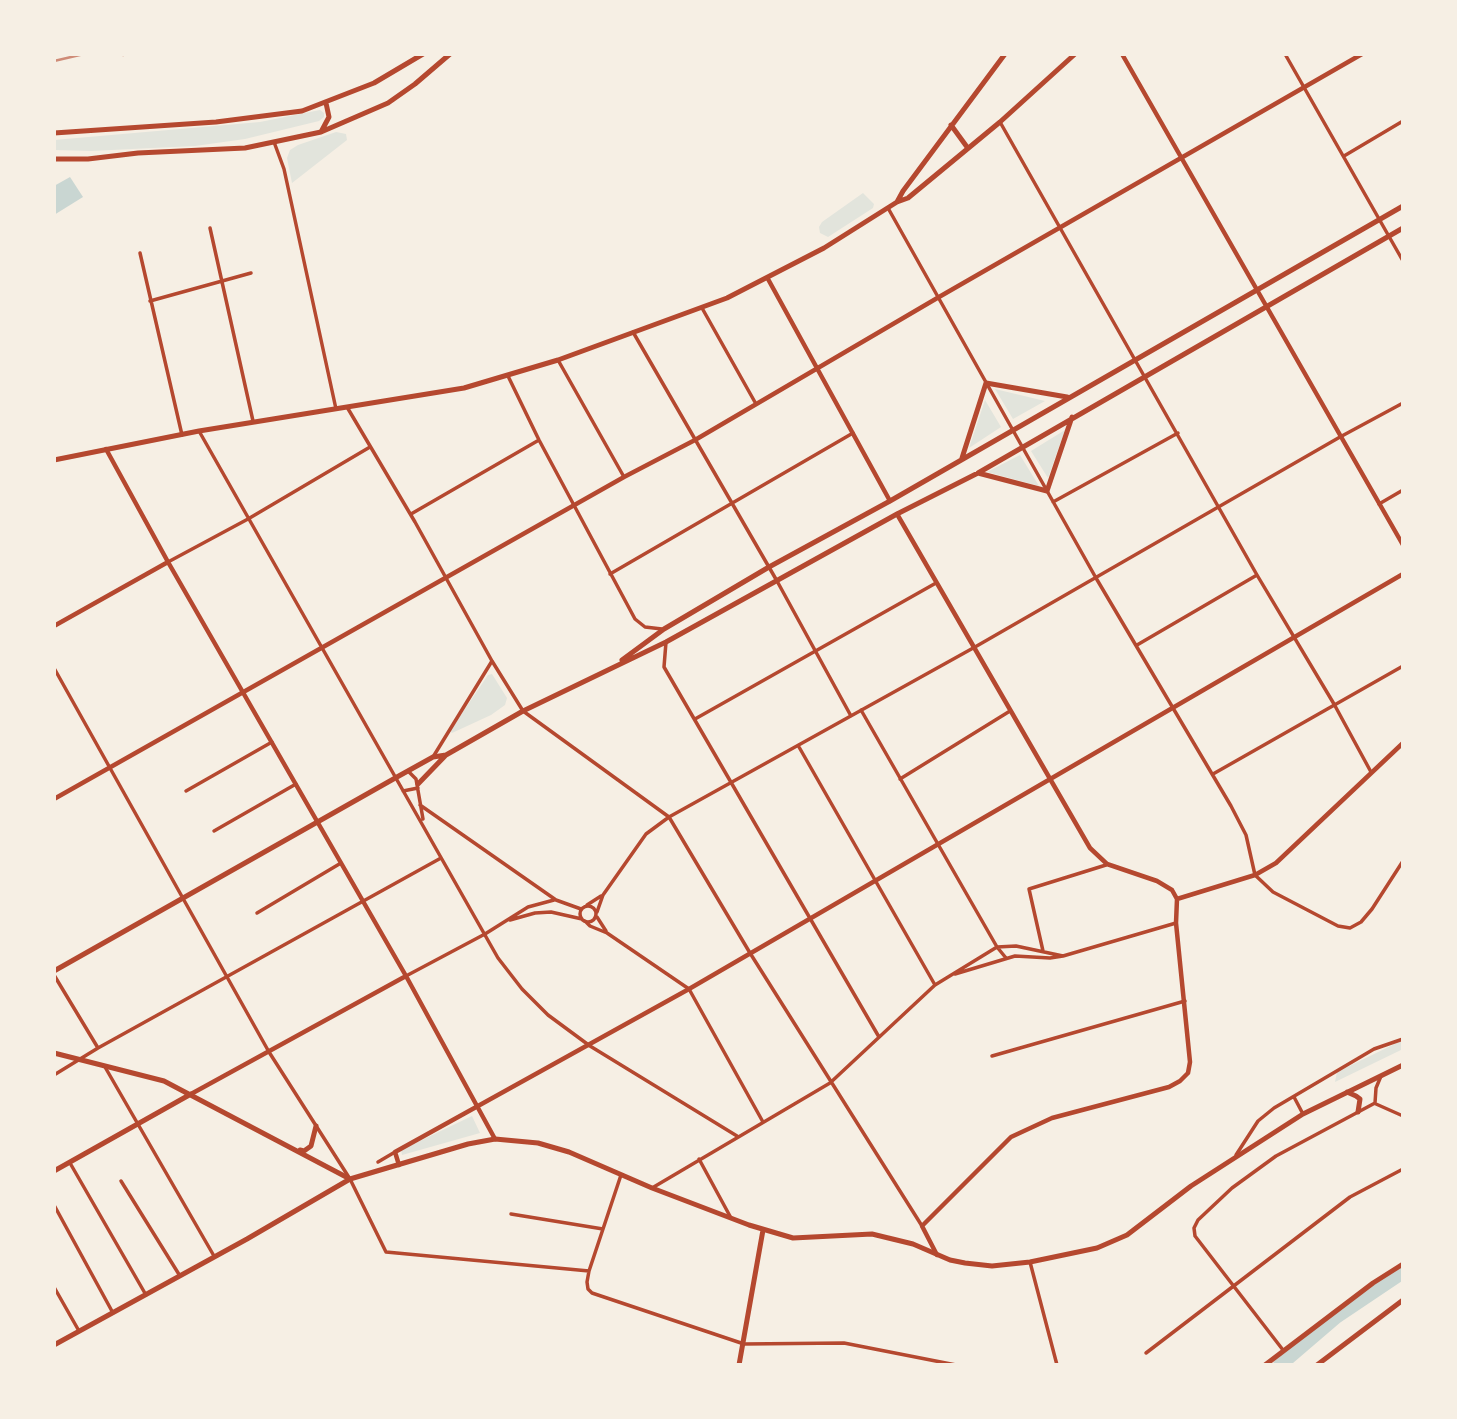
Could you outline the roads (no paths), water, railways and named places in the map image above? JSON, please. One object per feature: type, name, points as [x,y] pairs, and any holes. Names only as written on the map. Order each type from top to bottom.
[{"type":"main road","points":[[54,133],[260,118],[302,111],[374,83],[423,54]]},
{"type":"main road","points":[[55,159],[215,150],[321,132],[388,103],[450,54]]},
{"type":"main road","points":[[897,202],[1005,54]]},
{"type":"main road","points":[[54,460],[199,431],[464,388],[558,360],[702,308],[768,279],[908,198],[1000,122],[1075,54]]},
{"type":"main road","points":[[321,132],[329,117],[326,103]]},
{"type":"main road","points":[[951,125],[967,147]]},
{"type":"main road","points":[[613,666],[664,629],[769,567],[890,501],[1403,206]]},
{"type":"main road","points":[[418,786],[446,755],[523,710],[666,642],[897,514],[978,473],[1403,228]]},
{"type":"main road","points":[[962,458],[986,383],[1068,397]]},
{"type":"main road","points":[[978,473],[1047,491],[1072,417]]},
{"type":"main road","points":[[664,629],[666,642]]},
{"type":"main road","points":[[54,973],[397,777],[433,757],[446,755]]},
{"type":"main road","points":[[54,1053],[164,1081],[350,1179]]},
{"type":"main road","points":[[54,1345],[350,1179],[468,1144],[495,1139],[538,1143],[569,1152],[731,1219],[793,1238],[872,1234],[913,1244],[965,1263],[992,1266],[1030,1262],[1097,1248],[1127,1235],[1191,1186],[1303,1114],[1403,1065]]},
{"type":"main road","points":[[1346,1093],[1360,1100],[1357,1112]]},
{"type":"main road","points":[[54,1171],[191,1094]]},
{"type":"main road","points":[[294,1149],[304,1151],[311,1146],[316,1126]]},
{"type":"main road","points":[[740,1365],[763,1230]]},
{"type":"main road","points":[[1265,1365],[1373,1283],[1403,1264]]},
{"type":"main road","points":[[1317,1365],[1403,1300]]},
{"type":"street","points":[[1122,54],[1403,545]]},
{"type":"street","points":[[1285,54],[1403,261]]},
{"type":"street","points":[[54,799],[624,477],[695,440],[1362,54]]},
{"type":"street","points":[[1344,156],[1403,121]]},
{"type":"street","points":[[1000,122],[1371,772]]},
{"type":"street","points":[[274,142],[284,169],[336,409]]},
{"type":"street","points":[[888,208],[1096,578],[1213,774],[1246,835],[1255,875],[1273,892],[1338,926],[1350,928],[1361,922],[1372,909],[1403,861]]},
{"type":"street","points":[[210,228],[253,424]]},
{"type":"street","points":[[140,253],[182,435]]},
{"type":"street","points":[[150,301],[251,273]]},
{"type":"street","points":[[768,279],[890,501]]},
{"type":"street","points":[[702,308],[756,404]]},
{"type":"street","points":[[633,332],[777,581],[851,716]]},
{"type":"street","points":[[558,360],[624,477]]},
{"type":"street","points":[[508,376],[573,506],[635,619],[645,626],[664,629]]},
{"type":"street","points":[[508,921],[535,913],[551,912],[593,920],[603,895],[646,834],[669,817],[975,647],[1340,436],[1403,403]]},
{"type":"street","points":[[348,407],[492,661],[523,710],[669,817],[830,1083],[922,1226],[937,1255]]},
{"type":"street","points":[[199,431],[498,958],[522,989],[548,1015],[590,1045],[737,1136]]},
{"type":"street","points":[[610,574],[853,433]]},
{"type":"street","points":[[1053,502],[1178,433]]},
{"type":"street","points":[[411,514],[539,440]]},
{"type":"street","points":[[54,626],[248,519],[370,447]]},
{"type":"street","points":[[106,449],[406,976],[495,1139]]},
{"type":"street","points":[[1379,503],[1403,490]]},
{"type":"street","points":[[897,514],[1090,848],[1107,864],[1157,881],[1172,890],[1177,899],[1176,923],[1190,1062],[1188,1073],[1169,1087],[1052,1118],[1011,1137],[995,1150],[922,1226]]},
{"type":"street","points":[[378,1162],[689,989],[1403,574]]},
{"type":"street","points":[[1137,645],[1257,575]]},
{"type":"street","points":[[695,719],[938,582]]},
{"type":"street","points":[[666,642],[664,667],[879,1037]]},
{"type":"street","points":[[433,757],[492,661]]},
{"type":"street","points":[[1213,774],[1403,666]]},
{"type":"street","points":[[54,668],[269,1052],[350,1179],[386,1252],[589,1271]]},
{"type":"street","points":[[860,710],[997,947],[1006,958]]},
{"type":"street","points":[[900,779],[1010,711]]},
{"type":"street","points":[[186,792],[272,743]]},
{"type":"street","points":[[1177,899],[1255,875],[1276,863],[1403,743]]},
{"type":"street","points":[[798,746],[935,985]]},
{"type":"street","points":[[410,772],[418,786],[424,824]]},
{"type":"street","points":[[214,831],[296,784]]},
{"type":"street","points":[[403,791],[418,786]]},
{"type":"street","points":[[420,805],[556,900],[581,909]]},
{"type":"street","points":[[54,1075],[441,858]]},
{"type":"street","points":[[257,913],[341,863]]},
{"type":"street","points":[[1043,951],[1029,889],[1107,864]]},
{"type":"street","points":[[581,909],[603,895]]},
{"type":"street","points":[[191,1094],[485,934],[528,907],[542,901],[556,900]]},
{"type":"street","points":[[587,905],[593,907],[607,933]]},
{"type":"street","points":[[581,909],[583,920],[590,926],[607,933],[689,989],[763,1122]]},
{"type":"street","points":[[950,976],[1006,958],[1063,957],[1176,923]]},
{"type":"street","points":[[652,1188],[830,1083],[935,985],[997,947],[1016,946],[1063,957]]},
{"type":"street","points":[[54,973],[98,1048]]},
{"type":"street","points":[[992,1056],[1185,1001]]},
{"type":"street","points":[[1235,1156],[1258,1121],[1275,1108],[1374,1049],[1403,1039]]},
{"type":"street","points":[[105,1067],[215,1257]]},
{"type":"street","points":[[1375,1103],[1376,1088],[1381,1076]]},
{"type":"street","points":[[1294,1097],[1303,1114]]},
{"type":"street","points":[[1283,1350],[1195,1236],[1194,1228],[1198,1220],[1231,1188],[1276,1156],[1375,1103]]},
{"type":"street","points":[[1375,1103],[1403,1116]]},
{"type":"street","points":[[395,1152],[399,1165]]},
{"type":"street","points":[[699,1159],[731,1219]]},
{"type":"street","points":[[70,1163],[146,1295]]},
{"type":"street","points":[[1146,1353],[1350,1197],[1403,1169]]},
{"type":"street","points":[[621,1175],[589,1271],[587,1282],[592,1293],[744,1344],[844,1343],[956,1365]]},
{"type":"street","points":[[121,1181],[180,1276]]},
{"type":"street","points":[[54,1205],[113,1313]]},
{"type":"street","points":[[511,1214],[603,1229]]},
{"type":"street","points":[[1030,1262],[1057,1365]]},
{"type":"street","points":[[54,1287],[79,1332]]},
{"type":"waterway","points":[[1280,1365],[1336,1317],[1403,1272]]},
{"type":"railway","points":[[54,61],[84,54]]},
{"type":"railway","points":[[123,55],[128,54]]}]
